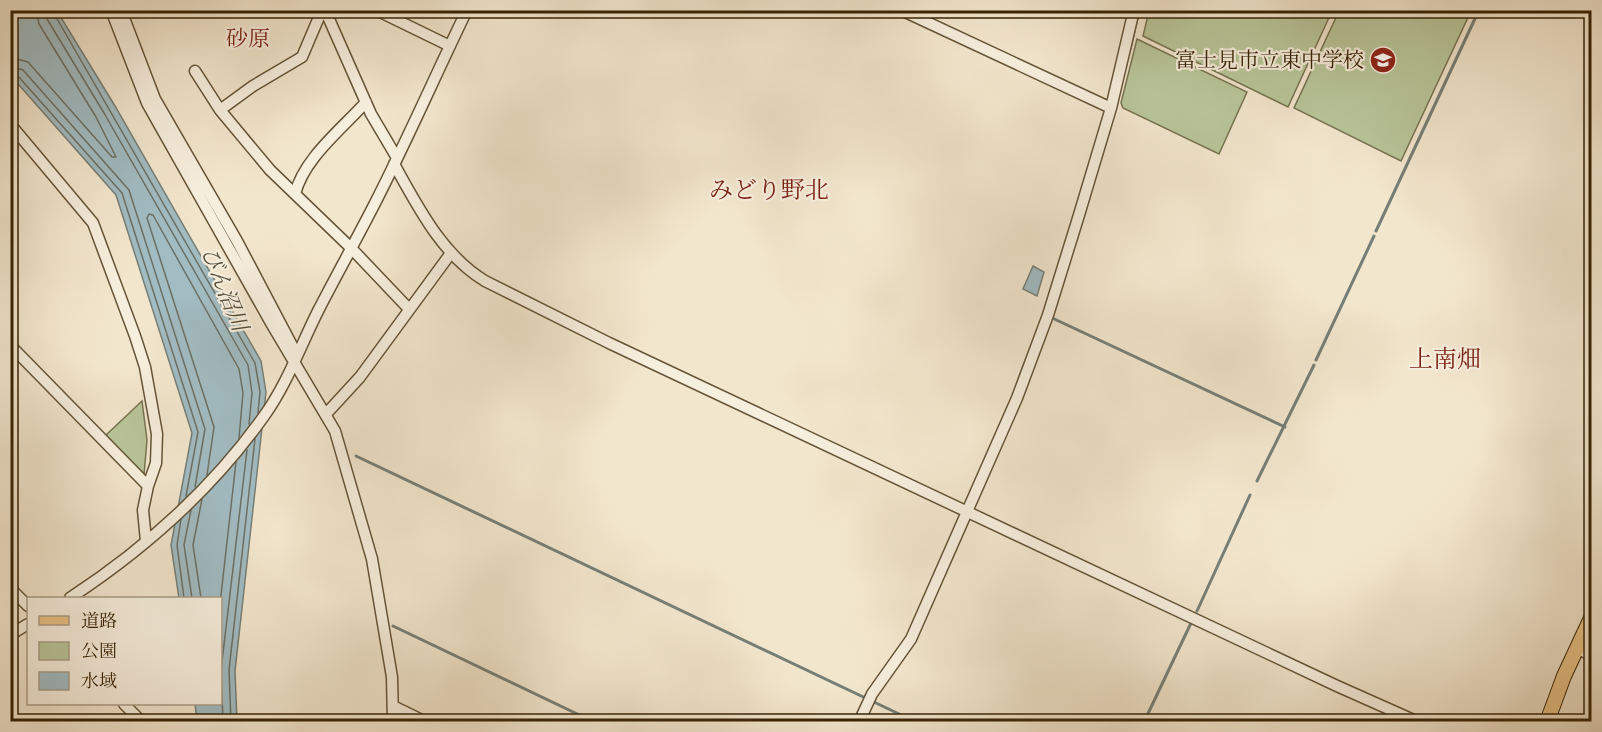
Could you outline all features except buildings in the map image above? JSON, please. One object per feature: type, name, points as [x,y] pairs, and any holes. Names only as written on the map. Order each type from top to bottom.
[{"type":"main road","points":[[1547,722],[1592,616]]},
{"type":"street","points":[[111,10],[140,91],[296,359],[337,436],[369,545],[388,647],[393,722]]},
{"type":"street","points":[[121,10],[155,99],[237,242],[296,359]]},
{"type":"street","points":[[324,10],[395,161],[431,227],[451,253],[485,281],[609,343],[1418,722]]},
{"type":"street","points":[[220,110],[253,86],[302,57],[324,10]]},
{"type":"street","points":[[376,10],[450,46]]},
{"type":"street","points":[[71,597],[146,541],[201,490],[238,450],[277,396],[395,161],[466,10]]},
{"type":"street","points":[[901,10],[1111,108]]},
{"type":"street","points":[[859,722],[872,694],[911,639],[1005,429],[1048,315],[1111,108],[1134,10]]},
{"type":"street","points":[[195,71],[220,110],[270,170],[351,248],[409,309]]},
{"type":"street","points":[[295,194],[299,180],[308,166],[366,102]]},
{"type":"street","points":[[10,123],[15,137],[93,223],[122,298],[145,367],[157,434],[156,464],[148,486],[143,517],[146,541]]},
{"type":"street","points":[[326,414],[360,377],[451,253]]},
{"type":"street","points":[[10,345],[148,486]]},
{"type":"street","points":[[10,588],[27,605]]},
{"type":"street","points":[[10,636],[27,625]]},
{"type":"street","points":[[1577,648],[1592,656]]},
{"type":"street","points":[[125,705],[142,722]]},
{"type":"street","points":[[393,706],[426,722]]},
{"type":"green space","points":[[1149,10],[1332,11],[1288,107],[1143,36]]},
{"type":"green space","name":"富士見市立東中学校","points":[[1339,11],[1471,11],[1401,161],[1294,108]]},
{"type":"green space","points":[[1137,39],[1247,92],[1219,154],[1123,108],[1121,103]]},
{"type":"green space","points":[[142,401],[147,440],[144,475],[105,436]]},
{"type":"water","points":[[10,11],[57,11],[115,106],[261,361],[266,392],[235,671],[237,721],[197,721],[195,705],[222,705],[222,597],[179,597],[171,545],[192,433],[116,195],[11,76]]},
{"type":"water","points":[[1033,266],[1044,272],[1037,296],[1023,289]]},
{"type":"waterway","points":[[1130,49],[1139,10]]},
{"type":"waterway","points":[[1376,231],[1479,10]]},
{"type":"waterway","points":[[1316,360],[1374,236]]},
{"type":"waterway","points":[[1050,317],[1285,427]]},
{"type":"waterway","points":[[1257,481],[1314,365]]},
{"type":"waterway","points":[[356,456],[916,722]]},
{"type":"waterway","points":[[1197,611],[1250,495]]},
{"type":"waterway","points":[[1144,722],[1191,623]]},
{"type":"waterway","points":[[393,626],[594,722]]},
{"type":"place","name":"富士見市立東中学校","points":[[1383,60]]},
{"type":"district","name":"砂原","points":[[248,38]]},
{"type":"district","name":"みどり野北","points":[[769,190]]},
{"type":"district","name":"上南畑","points":[[1445,359]]},
{"type":"water label","name":"びん沼川","points":[[225,289]]}]
